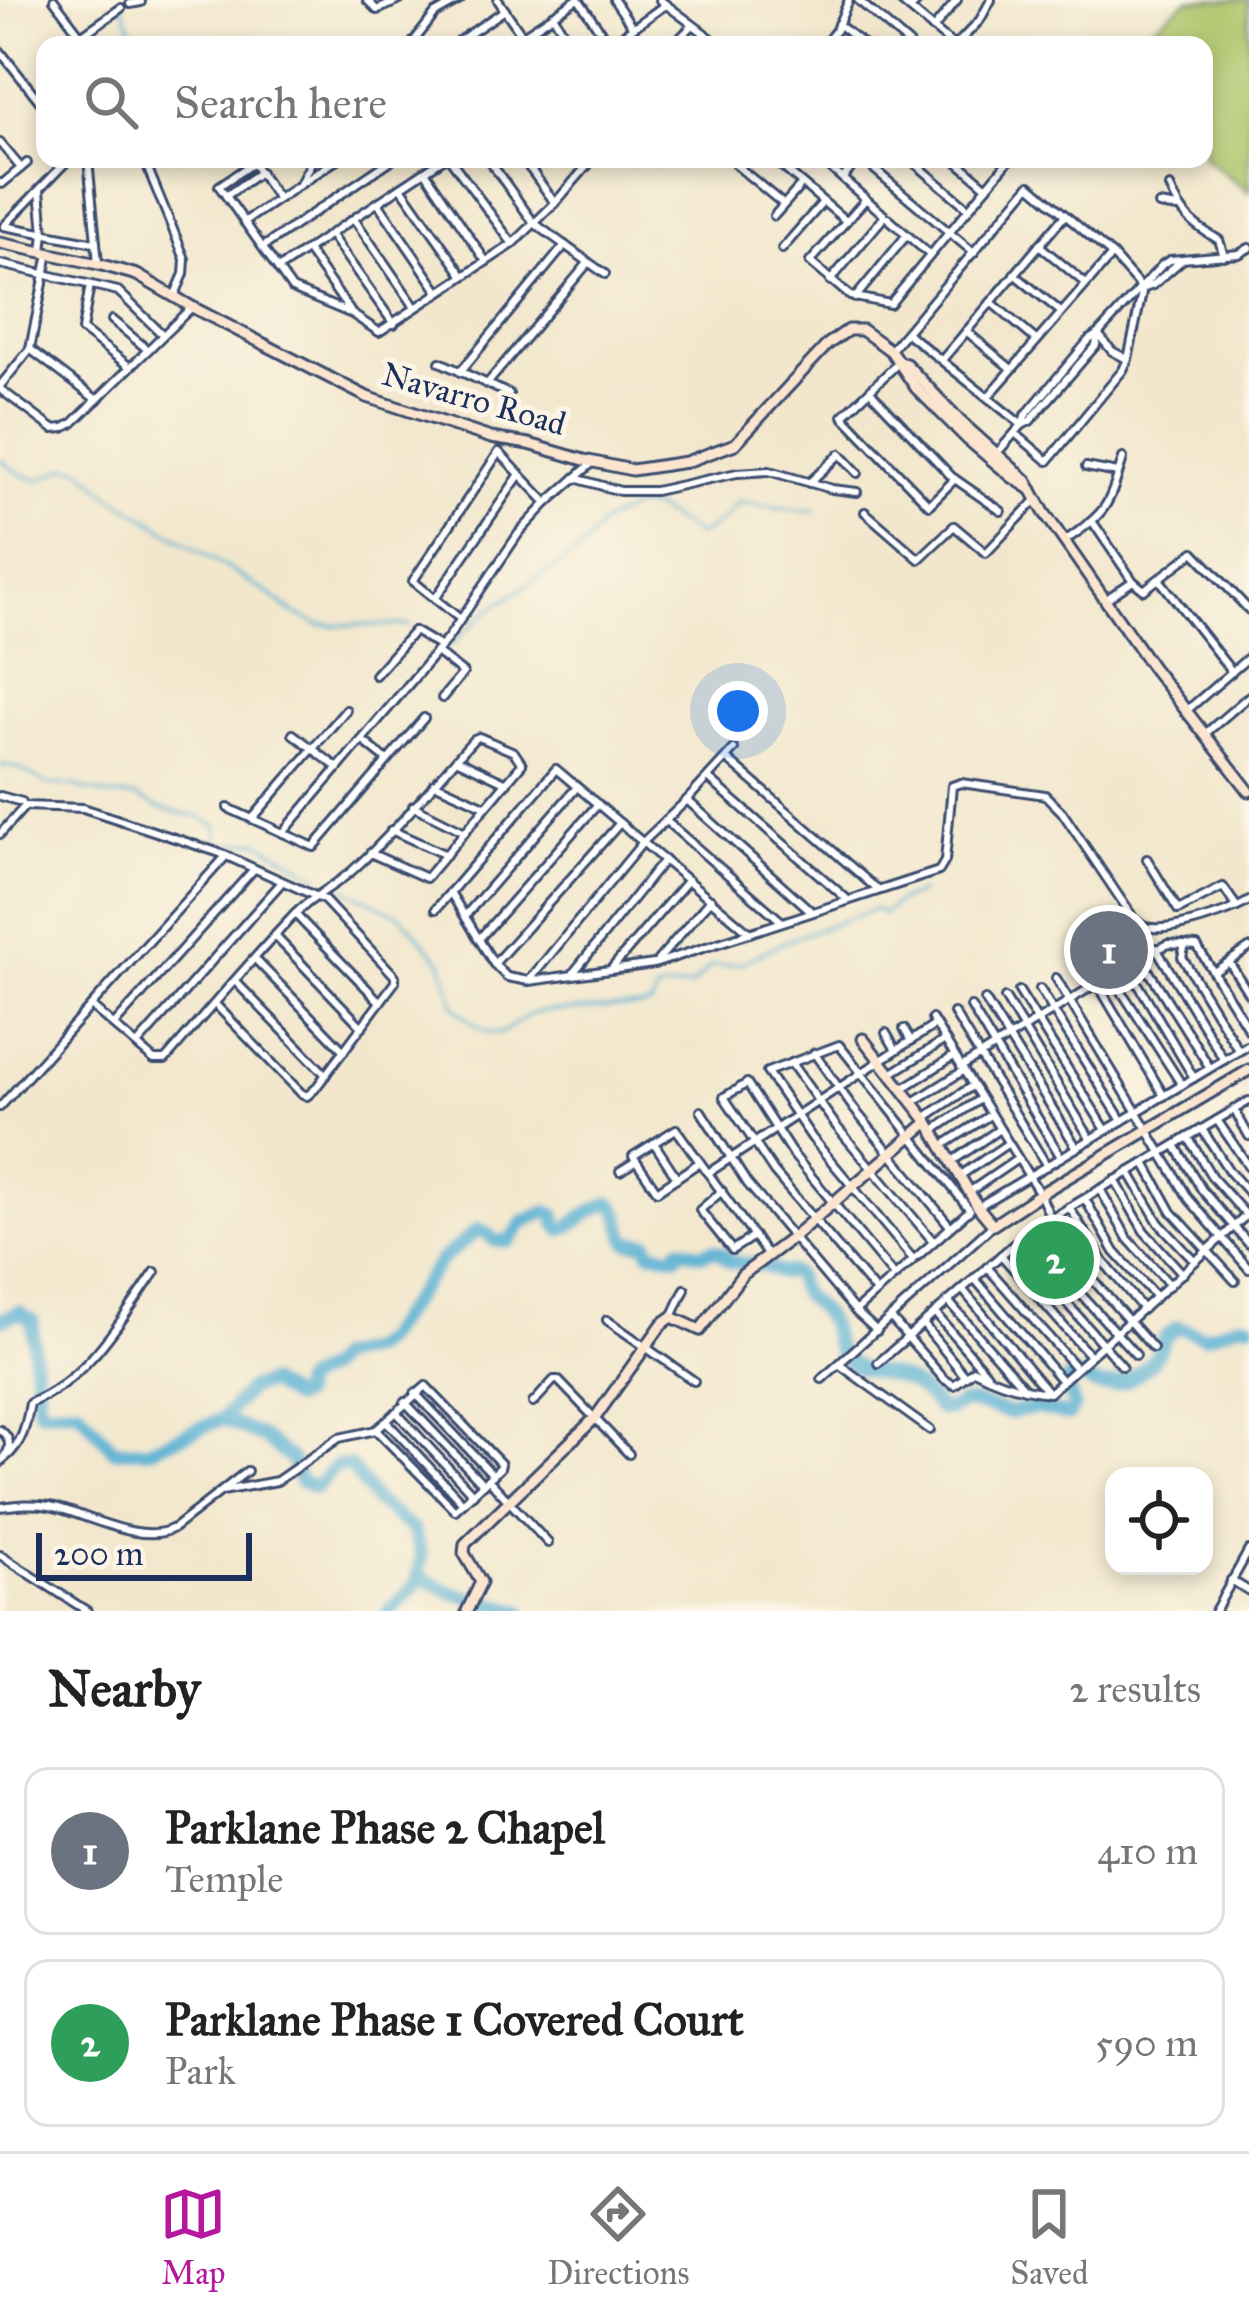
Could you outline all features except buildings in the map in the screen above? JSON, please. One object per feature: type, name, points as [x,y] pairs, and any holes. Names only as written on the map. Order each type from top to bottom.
[{"type":"street","points":[[55,0],[81,36],[126,6],[142,1]]},
{"type":"street","points":[[367,0],[377,10],[400,0]]},
{"type":"street","points":[[416,36],[435,14],[460,0]]},
{"type":"street","points":[[498,0],[523,35],[577,0],[608,36]]},
{"type":"street","points":[[614,0],[633,28]]},
{"type":"street","points":[[830,36],[853,0],[899,36]]},
{"type":"street","points":[[899,0],[943,36]]},
{"type":"street","points":[[910,10],[919,0]]},
{"type":"street","points":[[933,28],[958,0]]},
{"type":"street","points":[[963,36],[991,0]]},
{"type":"street","points":[[624,36],[663,2],[706,36]]},
{"type":"street","points":[[466,36],[505,10]]},
{"type":"street","points":[[553,15],[564,36]]},
{"type":"street","points":[[838,24],[853,36]]},
{"type":"street","points":[[682,36],[693,25]]},
{"type":"street","points":[[0,51],[36,97]]},
{"type":"street","points":[[0,143],[24,166],[0,183]]},
{"type":"street","points":[[0,241],[2,225],[61,168]]},
{"type":"street","points":[[89,168],[98,263]]},
{"type":"street","points":[[148,168],[185,259],[174,297]]},
{"type":"street","points":[[299,185],[308,168]]},
{"type":"street","points":[[244,222],[324,168]]},
{"type":"street","points":[[263,247],[380,168]]},
{"type":"street","points":[[278,269],[430,168]]},
{"type":"street","points":[[454,168],[513,244]]},
{"type":"street","points":[[495,168],[535,223],[605,274]]},
{"type":"street","points":[[278,200],[260,172],[226,196],[292,289],[352,314],[379,332],[513,244],[585,168]]},
{"type":"street","points":[[740,168],[784,204]]},
{"type":"street","points":[[783,168],[846,221]]},
{"type":"street","points":[[831,168],[930,256]]},
{"type":"street","points":[[843,178],[852,168]]},
{"type":"street","points":[[872,168],[974,253]]},
{"type":"street","points":[[921,168],[969,209]]},
{"type":"street","points":[[964,168],[987,187]]},
{"type":"street","points":[[865,200],[810,262],[855,299],[890,304],[1001,168]]},
{"type":"street","points":[[530,169],[556,203]]},
{"type":"street","points":[[425,171],[485,260]]},
{"type":"street","points":[[774,216],[802,184]]},
{"type":"street","points":[[1142,289],[1112,255],[1030,185],[891,351],[993,457],[1017,471],[1185,712],[1249,791]]},
{"type":"street","points":[[401,187],[463,275]]},
{"type":"street","points":[[1170,187],[1178,208],[1219,240],[1224,256]]},
{"type":"street","points":[[40,190],[45,274],[30,349],[0,388],[53,429],[73,423],[192,307]]},
{"type":"street","points":[[378,202],[439,292]]},
{"type":"street","points":[[782,249],[824,202]]},
{"type":"street","points":[[1159,205],[1178,208]]},
{"type":"street","points":[[942,360],[1065,215]]},
{"type":"street","points":[[830,281],[884,218]]},
{"type":"street","points":[[354,219],[415,307]]},
{"type":"street","points":[[2,225],[96,243]]},
{"type":"street","points":[[330,235],[394,324]]},
{"type":"street","points":[[855,299],[906,236]]},
{"type":"street","name":"Navarro Road","points":[[0,241],[137,275],[368,397],[491,438],[632,470],[686,462],[735,444],[828,344],[848,330],[862,330],[891,351]]},
{"type":"street","points":[[460,372],[565,245]]},
{"type":"street","points":[[1039,245],[1086,284]]},
{"type":"street","points":[[993,457],[1089,340],[1163,264],[1239,254],[1249,248]]},
{"type":"street","points":[[307,250],[352,314]]},
{"type":"street","points":[[988,397],[1112,255]]},
{"type":"street","points":[[487,384],[589,262]]},
{"type":"street","points":[[0,264],[118,291],[163,335]]},
{"type":"street","points":[[1014,274],[1060,312]]},
{"type":"street","points":[[90,285],[82,330],[130,367]]},
{"type":"street","points":[[1015,433],[1048,461],[1123,370],[1142,289]]},
{"type":"street","points":[[991,302],[1036,340]]},
{"type":"street","points":[[112,320],[148,350]]},
{"type":"street","points":[[966,332],[1011,368]]},
{"type":"street","points":[[908,333],[1022,425]]},
{"type":"street","points":[[1098,334],[1112,351],[1128,359]]},
{"type":"street","points":[[30,349],[97,400]]},
{"type":"street","points":[[440,362],[508,394]]},
{"type":"street","points":[[899,362],[843,416],[929,505],[955,479]]},
{"type":"street","points":[[870,391],[955,479],[1000,512]]},
{"type":"street","points":[[460,619],[413,581],[499,452],[547,503]]},
{"type":"street","points":[[809,483],[840,454],[859,473]]},
{"type":"street","points":[[1064,542],[1109,505],[1123,458]]},
{"type":"street","points":[[284,833],[438,649],[519,533],[593,462]]},
{"type":"street","points":[[1086,467],[1119,473]]},
{"type":"street","points":[[575,478],[638,491],[769,471],[857,493]]},
{"type":"street","points":[[435,599],[520,474]]},
{"type":"street","points":[[865,512],[919,559],[954,526],[986,553],[1035,494]]},
{"type":"street","points":[[1092,521],[1144,590],[1194,552],[1249,610]]},
{"type":"street","points":[[1159,579],[1232,672]]},
{"type":"street","points":[[1105,600],[1133,581]]},
{"type":"street","points":[[375,675],[414,631],[463,674],[442,698]]},
{"type":"street","points":[[1185,712],[1249,657]]},
{"type":"street","points":[[1203,736],[1249,696]]},
{"type":"street","points":[[252,819],[346,710]]},
{"type":"street","points":[[228,808],[314,847],[424,718]]},
{"type":"street","points":[[292,734],[338,768]]},
{"type":"street","points":[[91,1006],[154,1060],[165,1060],[295,914],[354,870],[479,737],[514,752],[522,764],[426,878],[370,853]]},
{"type":"street","points":[[362,740],[388,761]]},
{"type":"street","points":[[529,981],[644,842],[734,749]]},
{"type":"street","points":[[726,758],[878,890]]},
{"type":"street","points":[[456,759],[507,783]]},
{"type":"street","points":[[436,909],[556,769],[750,933]]},
{"type":"street","points":[[708,778],[848,900]]},
{"type":"street","points":[[450,892],[507,977],[529,981],[654,964],[939,871],[945,861],[952,786],[961,782],[1045,795],[1062,812],[1134,920],[1143,926],[1166,927],[1249,901]]},
{"type":"street","points":[[434,783],[487,807]]},
{"type":"street","points":[[465,916],[578,787]]},
{"type":"street","points":[[0,796],[22,802]]},
{"type":"street","points":[[687,800],[811,911]]},
{"type":"street","points":[[479,939],[598,803]]},
{"type":"street","points":[[0,833],[25,806],[83,808],[226,856],[324,900],[395,976],[311,1094],[301,1094],[214,1004]]},
{"type":"street","points":[[412,806],[465,832]]},
{"type":"street","points":[[666,820],[781,921]]},
{"type":"street","points":[[494,964],[620,823]]},
{"type":"street","points":[[391,830],[446,855]]},
{"type":"street","points":[[0,1108],[226,856]]},
{"type":"street","points":[[572,975],[664,860]]},
{"type":"street","points":[[1147,860],[1178,910],[1223,887],[1238,908]]},
{"type":"street","points":[[114,1025],[254,869]]},
{"type":"street","points":[[611,970],[688,880]]},
{"type":"street","points":[[137,1046],[283,882]]},
{"type":"street","points":[[654,964],[711,899]]},
{"type":"street","points":[[295,914],[380,1002]]},
{"type":"street","points":[[275,936],[362,1027]]},
{"type":"street","points":[[912,1102],[994,1045],[1169,944],[1197,946],[1249,1030]]},
{"type":"street","points":[[1185,945],[1182,957],[1239,1051]]},
{"type":"street","points":[[1156,948],[1224,1060]]},
{"type":"street","points":[[1214,973],[1247,953]]},
{"type":"street","points":[[1140,957],[1210,1068]]},
{"type":"street","points":[[255,958],[344,1051]]},
{"type":"street","points":[[1229,962],[1249,994]]},
{"type":"street","points":[[1127,965],[1194,1078]]},
{"type":"street","points":[[1111,975],[1182,1085]]},
{"type":"street","points":[[1057,978],[1160,1154],[1190,1199],[1249,1269]]},
{"type":"street","points":[[236,981],[326,1075]]},
{"type":"street","points":[[1097,983],[1164,1096]]},
{"type":"street","points":[[1040,989],[1122,1121]]},
{"type":"street","points":[[1019,991],[1106,1131]]},
{"type":"street","points":[[1005,998],[1090,1140]]},
{"type":"street","points":[[985,1000],[1077,1148]]},
{"type":"street","points":[[971,1007],[1061,1157]]},
{"type":"street","points":[[954,1013],[1047,1166]]},
{"type":"street","points":[[708,1173],[934,1022],[1082,1267],[1154,1348]]},
{"type":"street","points":[[904,1029],[911,1041]]},
{"type":"street","points":[[886,1034],[896,1050]]},
{"type":"street","points":[[863,1039],[929,1124],[993,1225]]},
{"type":"street","points":[[890,1074],[945,1040]]},
{"type":"street","points":[[855,1311],[970,1210],[839,1045],[767,1072],[812,1138],[913,1259]]},
{"type":"street","points":[[978,1207],[1249,1045]]},
{"type":"street","points":[[814,1053],[950,1226]]},
{"type":"street","points":[[902,1089],[954,1056]]},
{"type":"street","points":[[790,1063],[933,1241]]},
{"type":"street","points":[[822,1379],[993,1225],[1249,1070]]},
{"type":"street","points":[[875,1292],[774,1172],[724,1097],[747,1083],[791,1152],[894,1276]]},
{"type":"street","points":[[672,1317],[700,1330],[742,1275],[973,1086]]},
{"type":"street","points":[[0,1092],[8,1099]]},
{"type":"street","points":[[929,1124],[980,1100]]},
{"type":"street","points":[[878,1363],[1015,1243],[1249,1102]]},
{"type":"street","points":[[1234,1109],[1249,1136]]},
{"type":"street","points":[[701,1111],[747,1183],[877,1331]]},
{"type":"street","points":[[942,1146],[990,1115]]},
{"type":"street","points":[[1217,1120],[1249,1167]]},
{"type":"street","points":[[700,1162],[657,1191],[633,1156],[676,1129],[754,1236],[764,1259]]},
{"type":"street","points":[[1202,1129],[1249,1193]]},
{"type":"street","points":[[952,1162],[998,1130]]},
{"type":"street","points":[[1049,1394],[1248,1216],[1212,1177],[1188,1137]]},
{"type":"street","points":[[654,1143],[677,1178]]},
{"type":"street","points":[[960,1176],[1007,1144]]},
{"type":"street","points":[[1174,1145],[1202,1190],[1249,1244]]},
{"type":"street","points":[[969,1192],[1017,1160]]},
{"type":"street","points":[[620,1172],[636,1161]]},
{"type":"street","points":[[1145,1162],[1172,1212],[1234,1281]]},
{"type":"street","points":[[1129,1172],[1159,1223],[1196,1261]]},
{"type":"street","points":[[1115,1180],[1144,1231],[1183,1274]]},
{"type":"street","points":[[1100,1189],[1128,1239],[1170,1285]]},
{"type":"street","points":[[722,1191],[700,1210],[733,1250],[754,1236]]},
{"type":"street","points":[[1085,1198],[1115,1252],[1156,1298]]},
{"type":"street","points":[[1069,1207],[1102,1262],[1143,1309]]},
{"type":"street","points":[[1015,1243],[1122,1366]]},
{"type":"street","points":[[1001,1256],[1090,1356]]},
{"type":"street","points":[[987,1267],[1077,1368]]},
{"type":"street","points":[[1056,1291],[1082,1267]]},
{"type":"street","points":[[2,1461],[17,1448],[30,1403],[64,1384],[104,1343],[155,1272]]},
{"type":"street","points":[[974,1279],[1062,1382]]},
{"type":"street","points":[[1068,1280],[1136,1355]]},
{"type":"street","points":[[467,1611],[481,1582],[464,1553],[465,1544],[596,1418],[662,1324],[672,1317],[685,1289]]},
{"type":"street","points":[[962,1289],[1049,1394]]},
{"type":"street","points":[[949,1301],[1012,1381],[1026,1390],[1049,1394]]},
{"type":"street","points":[[935,1313],[990,1379]]},
{"type":"street","points":[[891,1318],[954,1385],[974,1370],[990,1379],[1012,1381]]},
{"type":"street","points":[[607,1320],[694,1381]]},
{"type":"street","points":[[922,1324],[965,1376]]},
{"type":"street","points":[[840,1365],[930,1430]]},
{"type":"street","points":[[533,1403],[558,1380],[629,1454]]},
{"type":"street","points":[[221,1491],[266,1485],[344,1435],[376,1430],[423,1386],[501,1467],[453,1510],[376,1430]]},
{"type":"street","points":[[415,1393],[488,1480]]},
{"type":"street","points":[[405,1402],[548,1543]]},
{"type":"street","points":[[396,1412],[473,1494]]},
{"type":"street","points":[[386,1421],[464,1503]]},
{"type":"street","points":[[0,1430],[9,1442],[2,1461]]},
{"type":"street","points":[[0,1507],[49,1506],[154,1535],[174,1528],[247,1471]]},
{"type":"street","points":[[1215,1611],[1249,1550]]},
{"type":"street","points":[[0,1555],[87,1611]]},
{"type":"street","points":[[1231,1580],[1249,1591]]},
{"type":"green space","points":[[1188,0],[1249,0],[1249,192],[1213,164],[1213,36],[1140,36]]},
{"type":"waterway","points":[[120,0],[135,36]]},
{"type":"waterway","points":[[0,460],[39,480],[68,467],[82,469],[111,496],[318,625],[410,625]]},
{"type":"waterway","points":[[451,645],[489,610],[581,550],[602,523],[636,507],[653,508],[698,535],[721,522],[738,502],[815,510]]},
{"type":"waterway","points":[[0,765],[18,768],[46,784],[136,797],[161,809],[200,817],[218,827],[217,843],[258,841],[318,876]]},
{"type":"waterway","points":[[339,886],[400,915],[442,962],[455,1007],[490,1033],[501,1033],[539,1012],[645,1007],[652,1004],[657,991],[691,986],[711,966],[739,964],[788,940],[875,909],[883,914],[921,892]]},
{"type":"waterway","points":[[222,1419],[250,1388],[268,1383],[293,1399],[301,1396],[305,1381],[336,1358],[370,1350],[383,1340],[441,1260],[478,1230],[495,1241],[509,1241],[524,1222],[546,1212],[555,1215],[562,1230],[611,1203],[628,1242],[648,1243],[649,1251],[676,1256],[679,1248],[702,1254],[711,1250],[731,1262],[796,1275],[804,1295],[823,1313],[847,1361],[907,1381],[939,1409],[972,1403],[1010,1413],[1036,1408],[1068,1415],[1074,1407],[1066,1382],[1074,1376],[1100,1386],[1113,1385],[1141,1371],[1164,1338],[1178,1327],[1204,1336],[1249,1324]]},
{"type":"waterway","points":[[0,1320],[19,1312],[33,1321],[39,1410],[78,1409],[114,1450],[148,1450],[222,1419],[260,1436],[291,1459],[300,1481],[315,1488],[336,1466],[350,1466],[375,1501],[413,1530],[422,1556],[416,1585],[389,1611]]},
{"type":"waterway","points":[[418,1575],[450,1592],[521,1611]]},
{"type":"place","name":"Parklane Phase 2 Chapel","points":[[1109,950]]},
{"type":"place","name":"Parklane Phase 1 Covered Court","points":[[1055,1260]]}]
